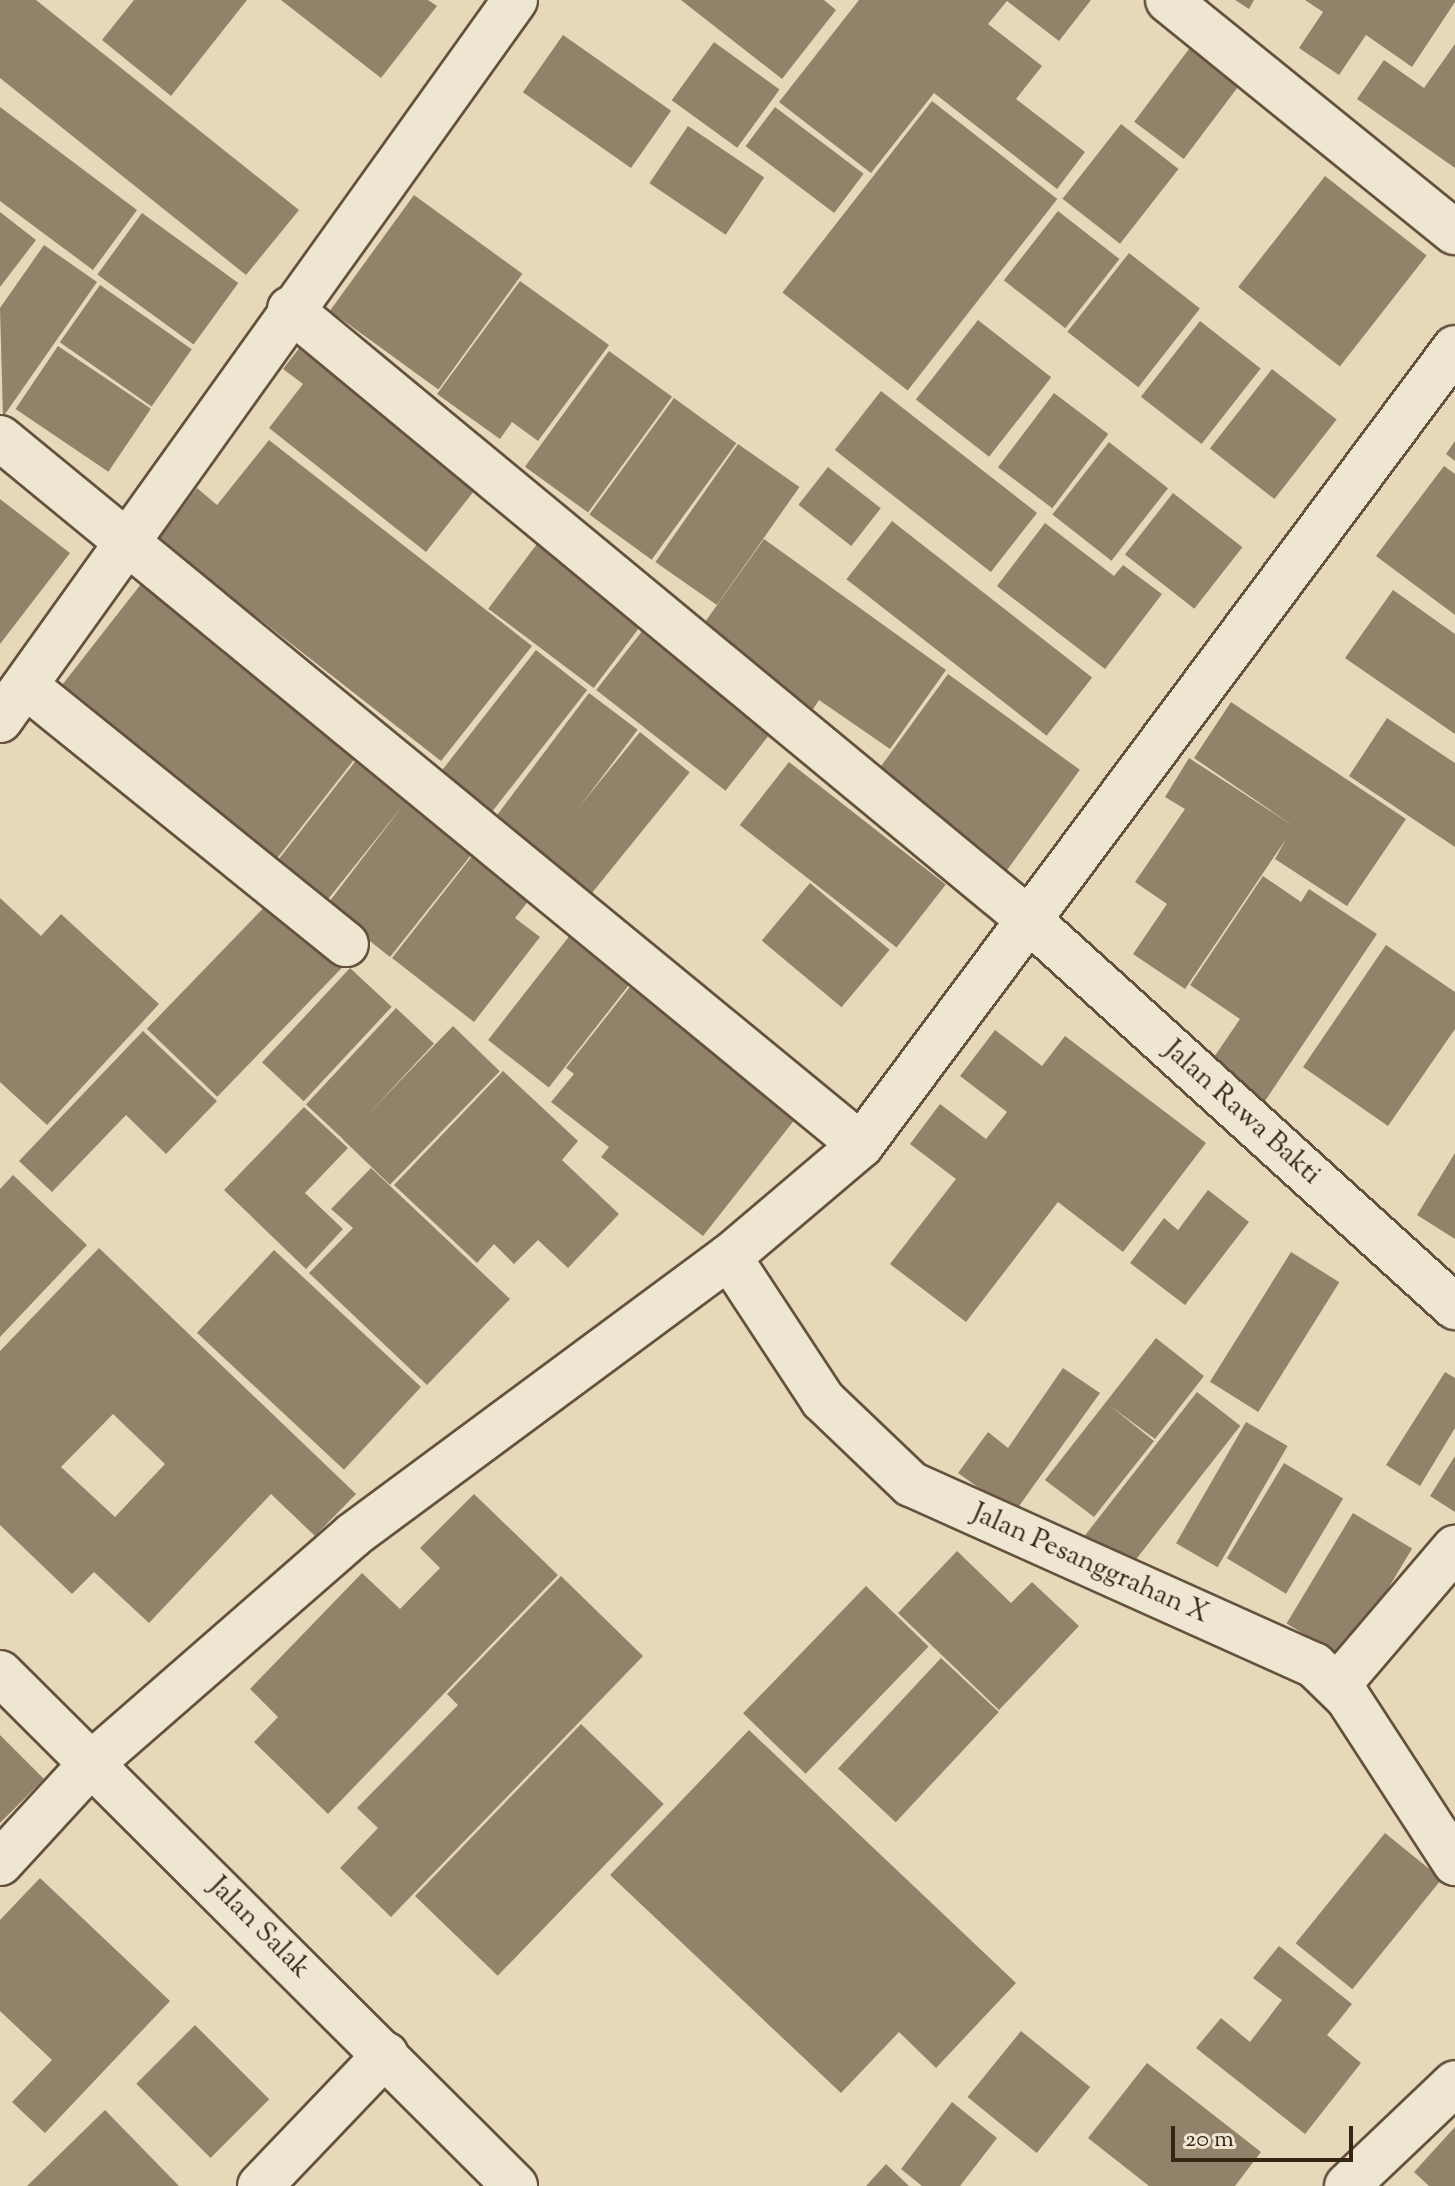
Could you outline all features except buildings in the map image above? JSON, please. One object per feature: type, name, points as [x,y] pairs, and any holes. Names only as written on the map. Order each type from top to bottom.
[{"type":"street","points":[[346,944],[13,703],[133,540],[290,309],[515,0]]},
{"type":"street","points":[[1168,0],[1455,232]]},
{"type":"street","name":"Jalan Rawa Bakti","points":[[290,309],[1029,920],[1449,1289]]},
{"type":"street","points":[[0,1863],[92,1763],[353,1535],[729,1257],[861,1145],[1455,348]]},
{"type":"street","points":[[0,438],[133,540],[861,1145]]},
{"type":"street","name":"Jalan Pesanggrahan X","points":[[729,1257],[815,1390],[911,1484],[1302,1660],[1337,1686],[1450,1841]]},
{"type":"street","points":[[1337,1686],[1455,1548]]},
{"type":"street","name":"Jalan Salak","points":[[0,1673],[386,2054],[515,2186]]},
{"type":"street","points":[[260,2186],[386,2054]]},
{"type":"street","points":[[1347,2186],[1455,2083]]}]
